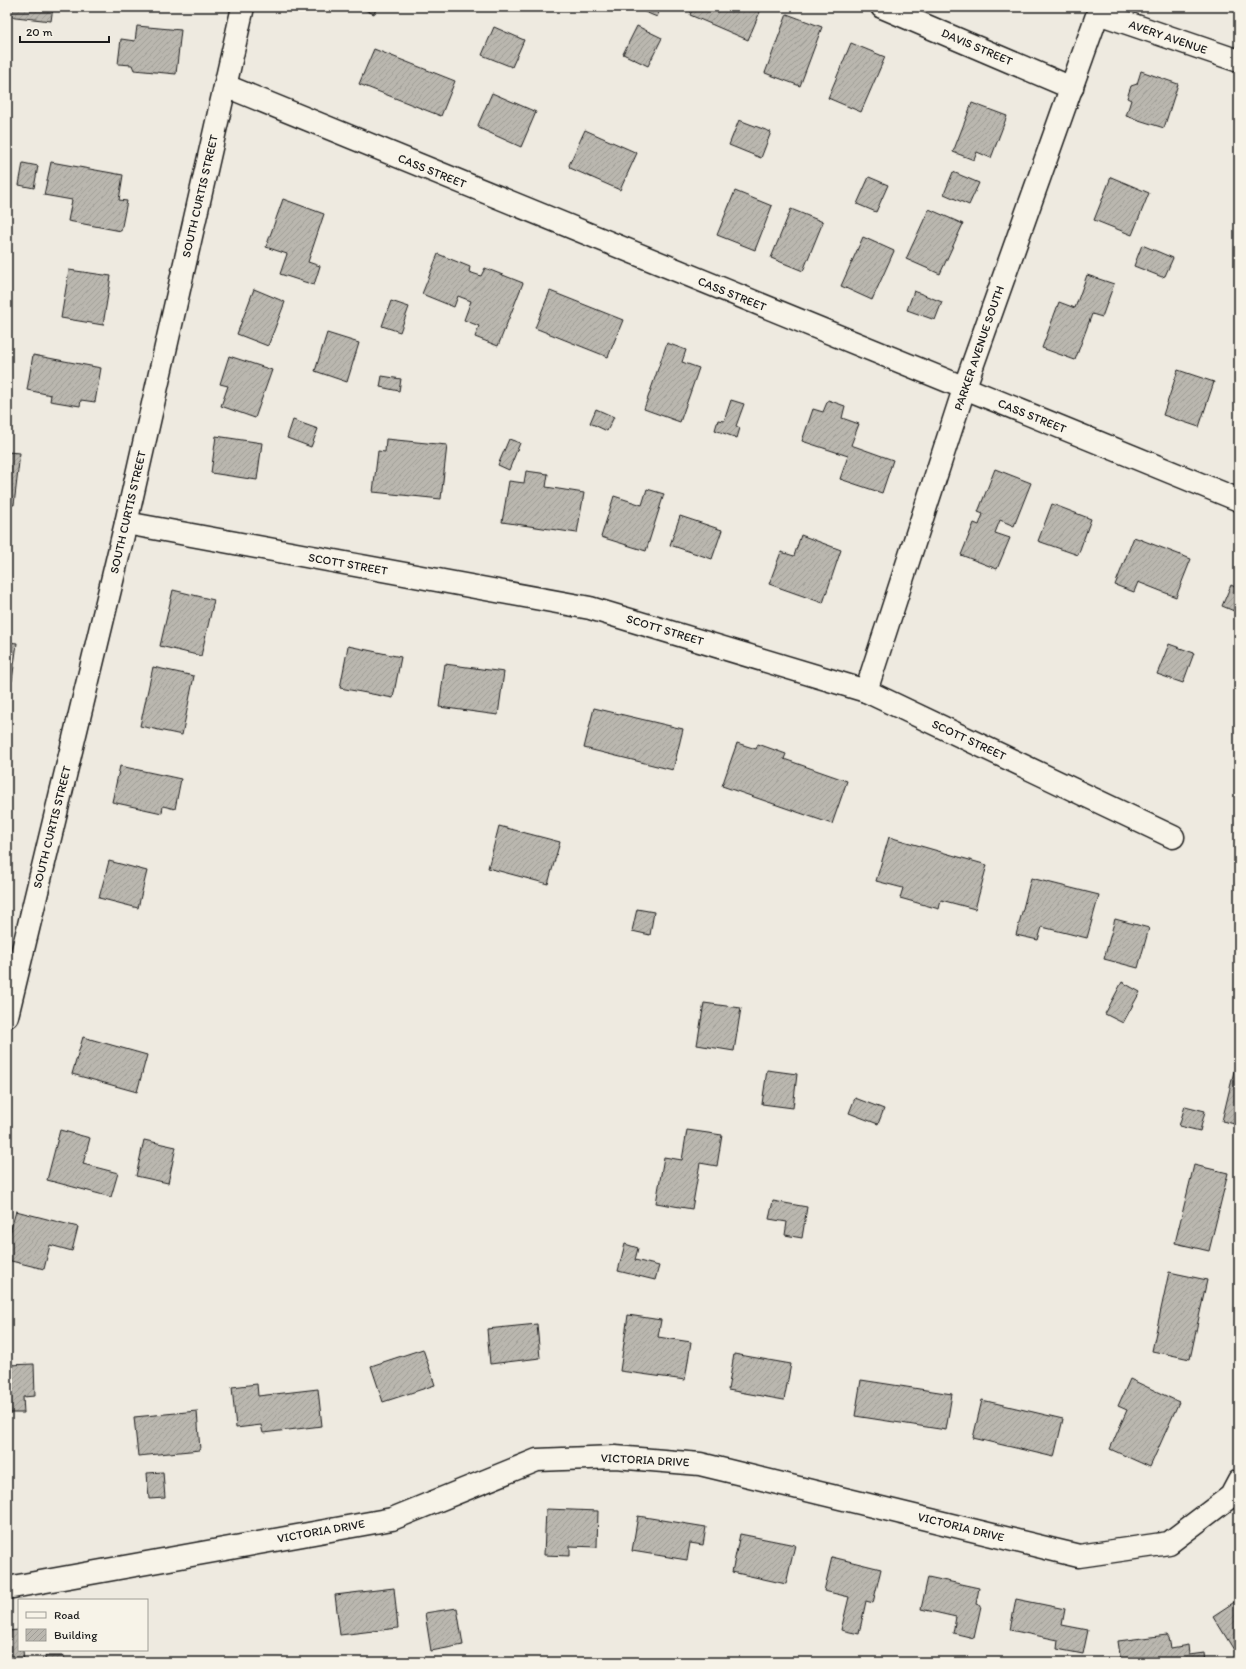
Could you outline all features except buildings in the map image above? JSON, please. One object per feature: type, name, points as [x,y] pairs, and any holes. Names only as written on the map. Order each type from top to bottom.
[{"type":"street","name":"SOUTH CURTIS STREET","points":[[7,1016],[126,523],[243,7]]},
{"type":"street","name":"DAVIS STREET","points":[[882,7],[1072,88]]},
{"type":"street","name":"PARKER AVENUE SOUTH","points":[[866,691],[964,389],[1099,10]]},
{"type":"street","name":"AVERY AVENUE","points":[[1099,10],[1239,61]]},
{"type":"street","name":"CASS STREET","points":[[226,86],[964,389],[1239,500]]},
{"type":"street","name":"SCOTT STREET","points":[[126,523],[590,608],[866,691],[1174,837]]},
{"type":"street","name":"VICTORIA DRIVE","points":[[7,1588],[392,1519],[537,1460],[614,1457],[700,1464],[1079,1556],[1169,1542],[1231,1496],[1239,1481]]}]
